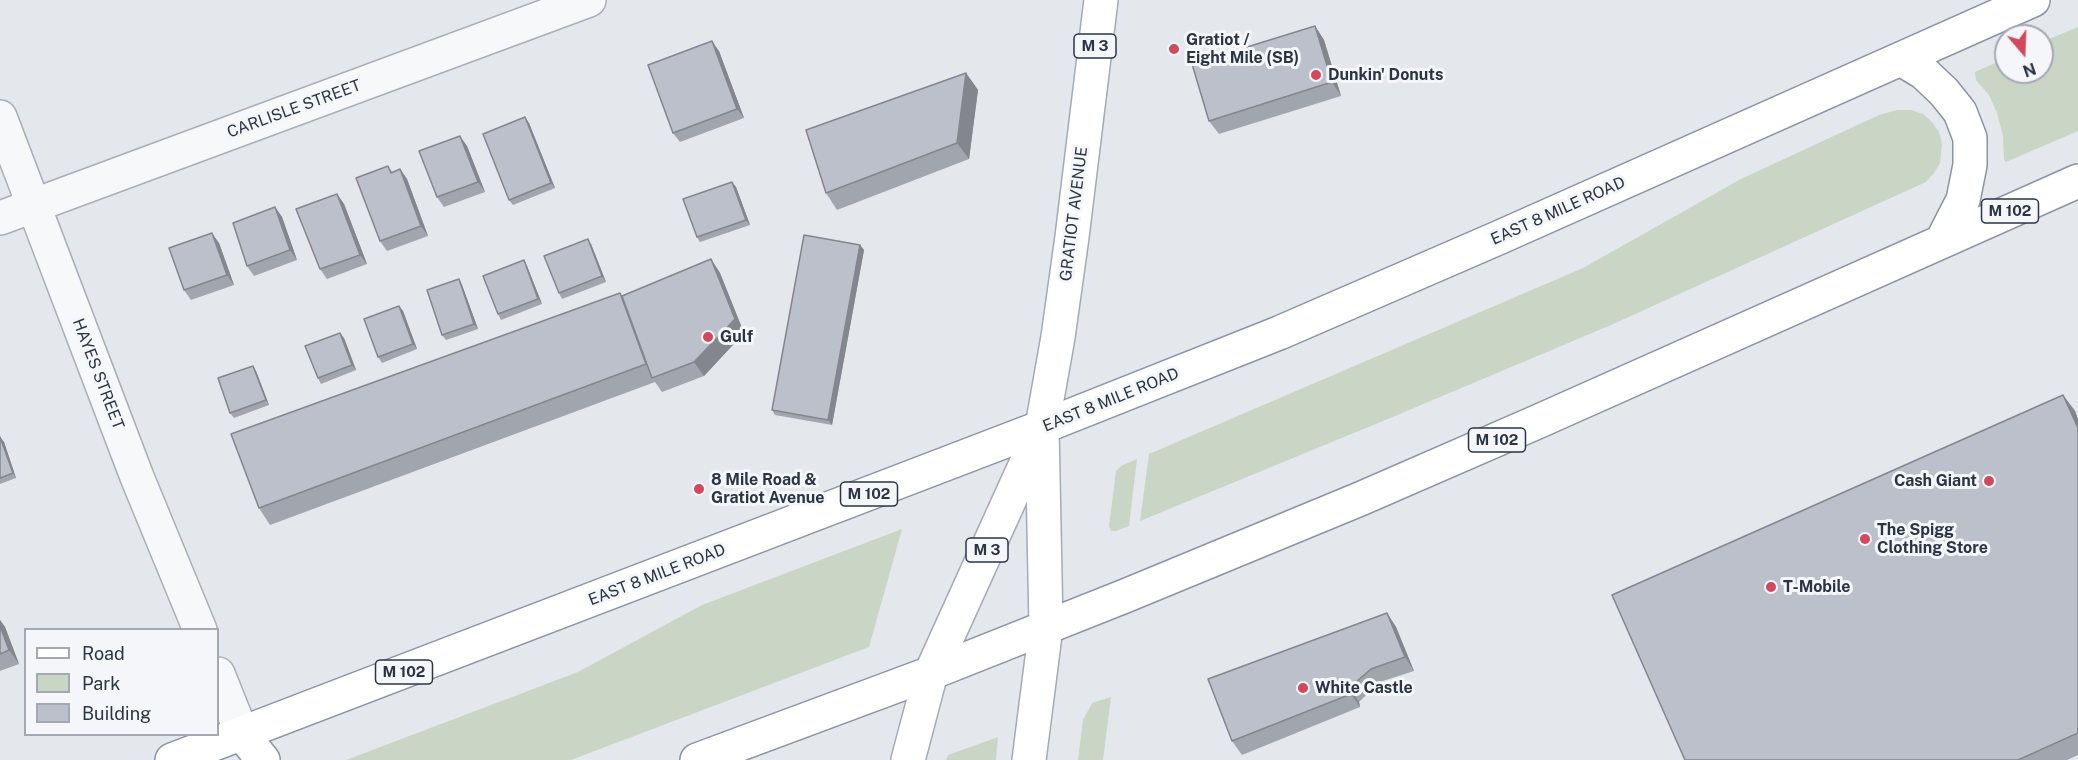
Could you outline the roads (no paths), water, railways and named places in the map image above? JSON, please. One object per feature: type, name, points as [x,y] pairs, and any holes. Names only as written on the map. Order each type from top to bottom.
[{"type":"main road","name":"GRATIOT AVENUE","points":[[1029,760],[1046,627],[1042,428],[1072,237],[1101,0]]},
{"type":"main road","name":"EAST 8 MILE ROAD","points":[[172,760],[1042,428],[1279,333],[2033,0]]},
{"type":"main road","points":[[1901,58],[1924,73],[1944,92],[1960,112],[1970,138],[1970,165],[1963,200],[1942,241]]},
{"type":"main road","name":"M 102","points":[[698,760],[931,673],[1350,503],[1516,432],[2078,181]]},
{"type":"main road","name":"GRATIOT AVENUE","points":[[908,760],[931,673],[1042,428]]},
{"type":"main road","points":[[242,734],[263,760]]},
{"type":"street","name":"CARLISLE STREET","points":[[0,218],[589,0]]},
{"type":"street","name":"HAYES STREET","points":[[0,117],[137,477],[199,628]]},
{"type":"street","points":[[219,676],[242,734]]},
{"type":"place","name":"Gratiot / Eight Mile (SB)","points":[[1174,49]]},
{"type":"place","name":"Dunkin' Donuts","points":[[1316,75]]},
{"type":"place","name":"Gulf","points":[[708,337]]},
{"type":"place","name":"Cash Giant","points":[[1989,481]]},
{"type":"place","name":"8 Mile Road & Gratiot Avenue","points":[[699,489]]},
{"type":"place","name":"The Spigg Clothing Store","points":[[1865,539]]},
{"type":"place","name":"T-Mobile","points":[[1771,587]]},
{"type":"place","name":"White Castle","points":[[1303,688]]}]
